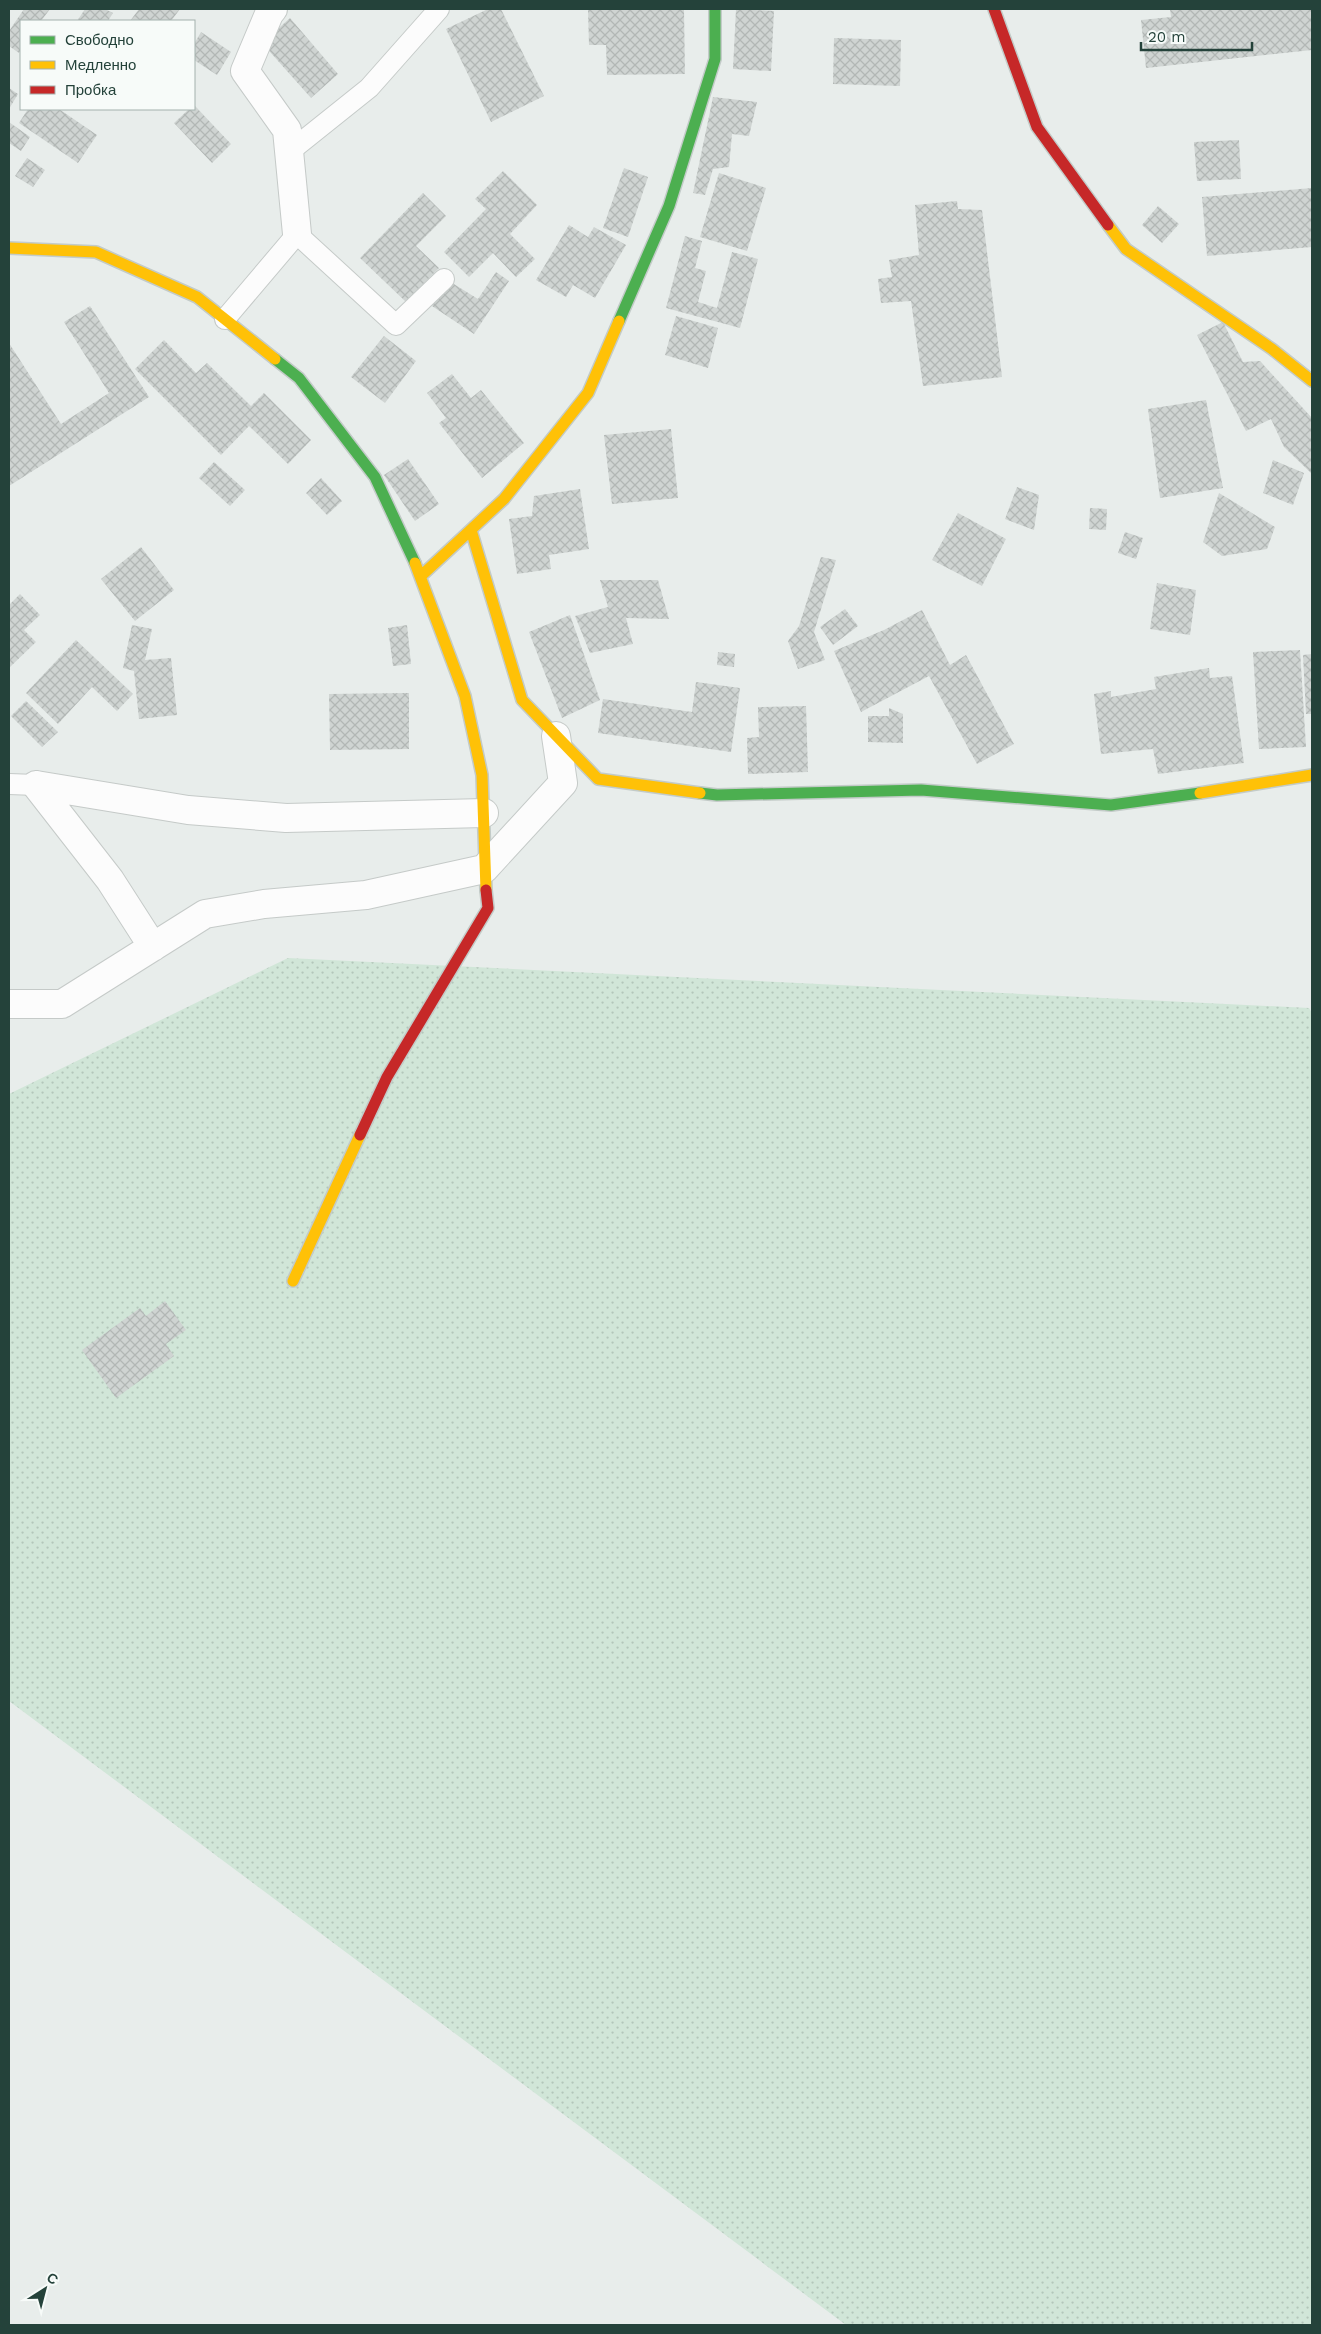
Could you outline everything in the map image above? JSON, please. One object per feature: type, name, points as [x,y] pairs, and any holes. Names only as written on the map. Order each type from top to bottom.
[{"type":"street","points":[[273,9],[269,14],[245,71],[287,130],[297,234]]},
{"type":"street","points":[[421,576],[504,500],[588,393],[669,206],[716,58],[716,9]]},
{"type":"street","points":[[994,9],[1037,127],[1126,249],[1272,349],[1312,381]]},
{"type":"street","points":[[9,248],[96,252],[197,297],[299,378],[375,477],[421,576],[465,696],[482,776],[484,869],[488,908],[387,1077],[293,1281]]},
{"type":"street","points":[[471,530],[522,700],[598,779],[717,795],[921,790],[1111,805],[1252,786],[1312,775]]},
{"type":"street","points":[[9,1004],[62,1004],[205,914],[264,904],[366,895],[484,869],[563,783],[556,736]]},
{"type":"street","points":[[36,786],[188,810],[286,818],[484,813]]},
{"type":"street","points":[[36,786],[110,880],[153,947]]},
{"type":"lane","points":[[289,152],[369,88],[439,9]]},
{"type":"lane","points":[[225,319],[297,234],[396,325],[444,278]]},
{"type":"lane","points":[[9,784],[36,786]]},
{"type":"green space","points":[[288,958],[1309,1008],[1312,1013],[1312,2325],[846,2325],[9,1701],[9,1094]]},
{"type":"building","points":[[24,9],[50,9],[42,20],[20,20],[19,53],[9,46],[9,31]]},
{"type":"building","points":[[85,9],[105,9],[113,13],[109,20],[78,20]]},
{"type":"building","points":[[139,9],[180,9],[172,20],[131,20]]},
{"type":"building","points":[[488,9],[501,9],[544,96],[491,122],[446,29]]},
{"type":"building","points":[[588,9],[684,9],[685,74],[607,75],[606,45],[589,45]]},
{"type":"building","points":[[736,9],[774,11],[771,71],[733,69]]},
{"type":"building","points":[[1170,9],[1312,9],[1312,50],[1146,68],[1141,20],[1171,17]]},
{"type":"building","points":[[290,18],[338,74],[311,98],[262,43]]},
{"type":"building","points":[[201,32],[231,52],[217,75],[195,61],[195,42]]},
{"type":"building","points":[[834,38],[901,40],[900,86],[833,84]]},
{"type":"building","points":[[9,88],[18,94],[9,109]]},
{"type":"building","points":[[713,97],[757,102],[749,136],[732,134],[729,167],[713,169],[705,195],[693,193]]},
{"type":"building","points":[[195,106],[231,144],[212,163],[174,123],[188,110],[195,110]]},
{"type":"building","points":[[27,110],[60,110],[97,135],[78,163],[19,123]]},
{"type":"building","points":[[9,122],[30,137],[21,151],[9,143]]},
{"type":"building","points":[[1239,140],[1241,179],[1197,181],[1194,142]]},
{"type":"building","points":[[27,158],[45,170],[33,187],[15,176]]},
{"type":"building","points":[[624,168],[648,177],[628,237],[603,228]]},
{"type":"building","points":[[503,171],[537,205],[510,234],[535,259],[516,277],[493,253],[469,277],[444,252],[486,209],[475,199]]},
{"type":"building","points":[[719,173],[766,188],[747,251],[700,237]]},
{"type":"building","points":[[1312,188],[1312,247],[1207,256],[1202,197]]},
{"type":"building","points":[[423,193],[446,216],[416,246],[439,268],[406,302],[360,258]]},
{"type":"building","points":[[957,201],[958,209],[982,210],[1002,377],[923,386],[911,301],[881,303],[878,279],[892,277],[889,260],[919,255],[915,205]]},
{"type":"building","points":[[1158,206],[1179,224],[1162,243],[1142,225]]},
{"type":"building","points":[[569,225],[588,237],[594,227],[626,245],[595,298],[573,285],[566,297],[536,280]]},
{"type":"building","points":[[685,236],[702,241],[695,268],[706,271],[698,302],[717,308],[732,252],[758,259],[740,328],[666,308]]},
{"type":"building","points":[[496,272],[509,281],[474,334],[432,306],[449,281],[478,299]]},
{"type":"building","points":[[90,306],[149,397],[9,486],[9,343],[61,424],[109,393],[64,322]]},
{"type":"building","points":[[676,316],[718,328],[708,368],[665,355]]},
{"type":"building","points":[[1223,322],[1243,362],[1260,361],[1312,418],[1312,474],[1284,447],[1271,419],[1246,431],[1197,335]]},
{"type":"building","points":[[384,336],[416,361],[385,403],[351,377]]},
{"type":"building","points":[[164,340],[196,373],[207,363],[251,406],[264,393],[311,440],[288,464],[249,426],[221,455],[135,369]]},
{"type":"building","points":[[452,374],[471,398],[481,390],[524,443],[482,478],[439,423],[446,418],[427,393]]},
{"type":"building","points":[[1206,400],[1223,488],[1160,498],[1148,409]]},
{"type":"building","points":[[671,429],[678,498],[612,504],[604,435]]},
{"type":"building","points":[[408,459],[439,504],[415,521],[384,475]]},
{"type":"building","points":[[1273,460],[1304,473],[1293,505],[1263,493]]},
{"type":"building","points":[[214,462],[245,490],[230,506],[199,478]]},
{"type":"building","points":[[321,478],[342,501],[327,515],[306,493]]},
{"type":"building","points":[[1017,487],[1039,495],[1034,530],[1005,519]]},
{"type":"building","points":[[580,489],[589,549],[549,555],[551,569],[517,574],[509,519],[532,516],[534,496]]},
{"type":"building","points":[[1219,493],[1275,527],[1267,549],[1222,556],[1203,542]]},
{"type":"building","points":[[1090,508],[1107,509],[1106,530],[1089,529]]},
{"type":"building","points":[[958,513],[1006,539],[982,586],[932,560]]},
{"type":"building","points":[[1125,532],[1143,538],[1136,559],[1118,553]]},
{"type":"building","points":[[141,547],[174,590],[135,621],[101,579]]},
{"type":"building","points":[[821,557],[836,560],[814,632],[825,660],[798,669],[788,641],[799,626]]},
{"type":"building","points":[[600,580],[658,580],[669,619],[626,618],[633,644],[590,653],[575,616],[608,607]]},
{"type":"building","points":[[1157,583],[1196,590],[1190,635],[1150,629]]},
{"type":"building","points":[[20,594],[40,615],[24,630],[36,642],[9,668],[9,605]]},
{"type":"building","points":[[845,609],[858,626],[833,645],[820,627]]},
{"type":"building","points":[[922,610],[950,665],[966,655],[1014,744],[977,764],[929,676],[861,712],[834,651],[884,630]]},
{"type":"building","points":[[570,615],[600,700],[562,718],[529,632]]},
{"type":"building","points":[[132,625],[152,629],[145,660],[171,658],[177,715],[139,719],[134,671],[123,668]]},
{"type":"building","points":[[407,625],[411,664],[393,666],[388,628]]},
{"type":"building","points":[[76,640],[133,694],[117,711],[92,687],[58,724],[26,693]]},
{"type":"building","points":[[1300,650],[1306,747],[1259,749],[1253,652]]},
{"type":"building","points":[[718,652],[735,654],[734,667],[717,665]]},
{"type":"building","points":[[1312,654],[1312,714],[1306,714],[1303,655]]},
{"type":"building","points":[[1209,668],[1210,678],[1232,676],[1244,763],[1158,774],[1153,749],[1101,754],[1094,694],[1111,691],[1111,697],[1156,689],[1154,677]]},
{"type":"building","points":[[696,682],[740,688],[731,752],[598,733],[603,699],[692,712]]},
{"type":"building","points":[[409,693],[409,749],[330,750],[329,694]]},
{"type":"building","points":[[26,701],[58,732],[42,747],[11,716]]},
{"type":"building","points":[[806,706],[808,772],[748,774],[747,738],[759,737],[758,707]]},
{"type":"building","points":[[889,708],[903,714],[903,743],[868,742],[868,716],[889,716]]},
{"type":"building","points":[[165,1301],[186,1330],[166,1344],[174,1356],[116,1398],[82,1350],[140,1308],[146,1316]]},
{"type":"traffic: fast","points":[[619,321],[669,206],[715,59],[715,9]]},
{"type":"traffic: fast","points":[[275,359],[299,378],[375,477],[415,563]]},
{"type":"traffic: fast","points":[[700,793],[717,795],[921,790],[1111,805],[1200,793]]},
{"type":"traffic: slow","points":[[1108,225],[1126,249],[1272,349],[1312,381]]},
{"type":"traffic: slow","points":[[9,248],[96,252],[197,297],[275,359]]},
{"type":"traffic: slow","points":[[421,576],[504,499],[588,393],[619,321]]},
{"type":"traffic: slow","points":[[471,530],[522,700],[598,779],[700,793]]},
{"type":"traffic: slow","points":[[415,563],[465,696],[482,775],[486,890]]},
{"type":"traffic: slow","points":[[1200,793],[1312,775]]},
{"type":"traffic: slow","points":[[293,1281],[360,1135]]},
{"type":"traffic: jam","points":[[994,9],[1037,127],[1108,225]]},
{"type":"traffic: jam","points":[[360,1135],[387,1077],[488,908],[486,890]]}]
